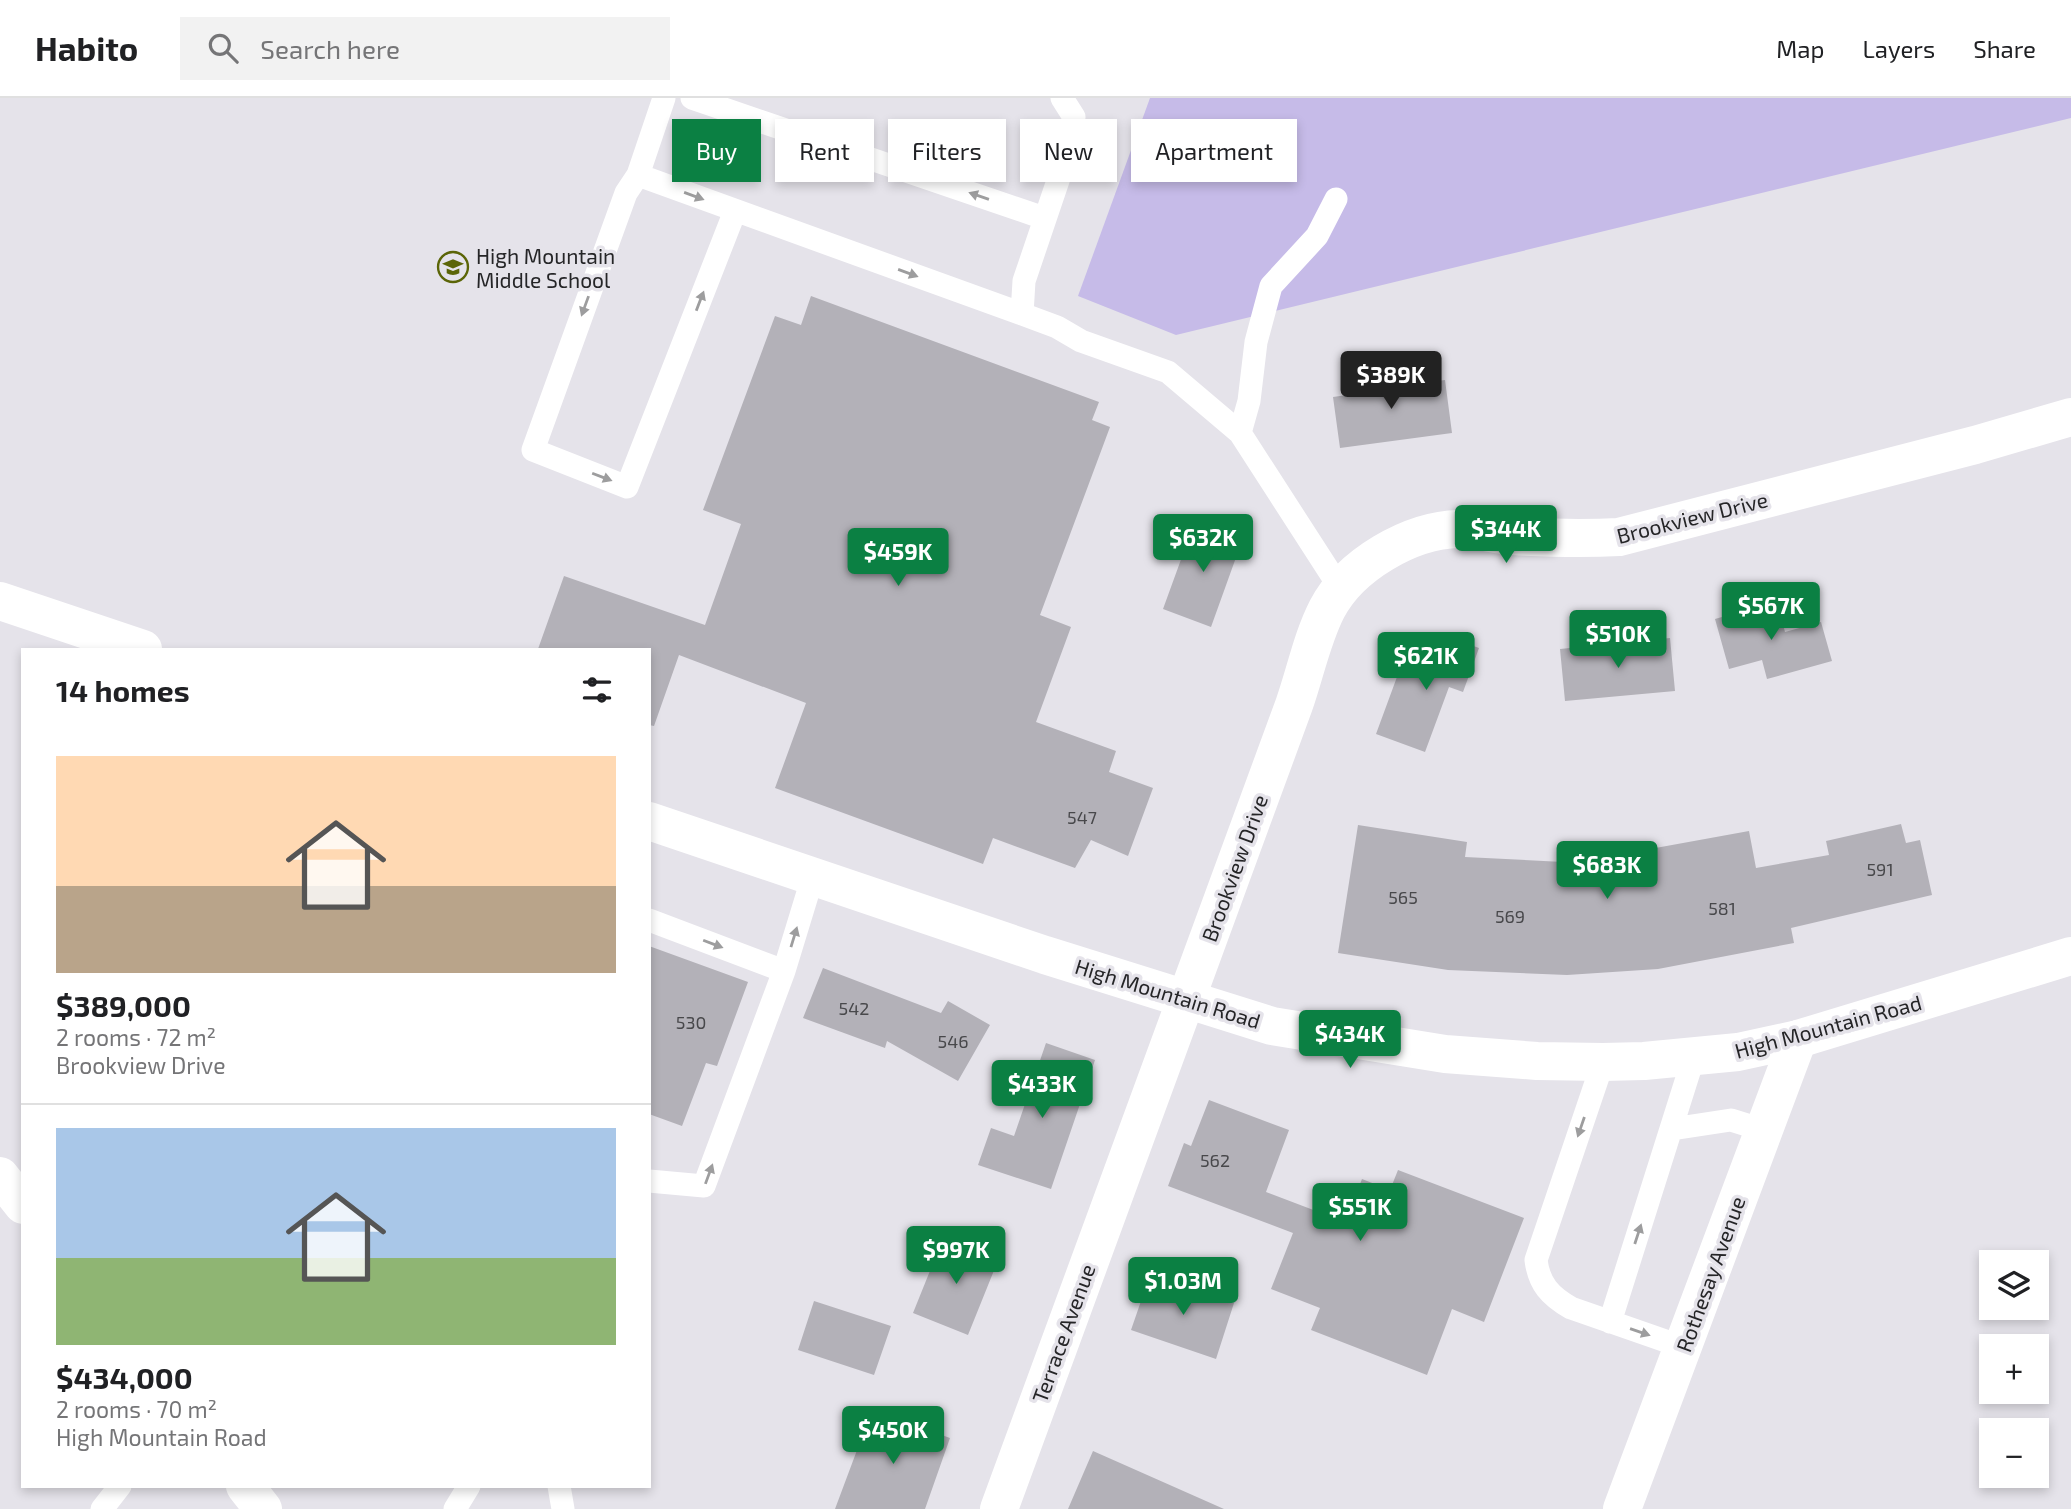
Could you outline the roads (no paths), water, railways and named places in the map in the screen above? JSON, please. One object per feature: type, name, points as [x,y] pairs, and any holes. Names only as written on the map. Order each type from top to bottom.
[{"type":"street","name":"Brookview Drive","points":[[1185,999],[1294,705],[1326,610],[1340,588],[1368,562],[1404,542],[1460,529],[1510,536],[1583,539],[1619,537],[1975,445],[2071,416]]},
{"type":"street","points":[[0,601],[140,648]]},
{"type":"street","name":"High Mountain Road","points":[[651,822],[1045,955],[1272,1026],[1458,1055],[1537,1061],[1603,1062],[1738,1052],[1798,1038],[2071,956]]},
{"type":"street","name":"Terrace Avenue","points":[[999,1509],[1185,999]]},
{"type":"street","name":"Rothesay Avenue","points":[[1622,1509],[1798,1038]]},
{"type":"street","points":[[0,1176],[21,1202]]},
{"type":"street","points":[[247,1488],[264,1509]]},
{"type":"lane","points":[[664,98],[638,175],[626,193],[533,450],[628,487],[735,211]]},
{"type":"lane","points":[[692,98],[1044,218]]},
{"type":"lane","points":[[1022,314],[1024,281],[1067,154],[1074,117],[1062,98]]},
{"type":"lane","points":[[638,175],[1057,327],[1081,341],[1168,373],[1240,433],[1340,588]]},
{"type":"lane","points":[[1240,433],[1249,401],[1256,342],[1271,286],[1317,236],[1336,199]]},
{"type":"lane","points":[[651,1181],[704,1186],[784,971],[813,876]]},
{"type":"lane","points":[[651,921],[784,971]]},
{"type":"lane","points":[[1610,1322],[1694,1056]]},
{"type":"lane","points":[[1603,1062],[1536,1259],[1538,1275],[1544,1287],[1556,1299],[1571,1308],[1683,1347]]},
{"type":"lane","points":[[1672,1129],[1731,1120],[1763,1130]]},
{"type":"lane","points":[[102,1509],[118,1488]]},
{"type":"lane","points":[[455,1509],[468,1488]]},
{"type":"lane","points":[[559,1488],[563,1509]]},
{"type":"place","name":"High Mountain Middle School","points":[[453,267]]}]
